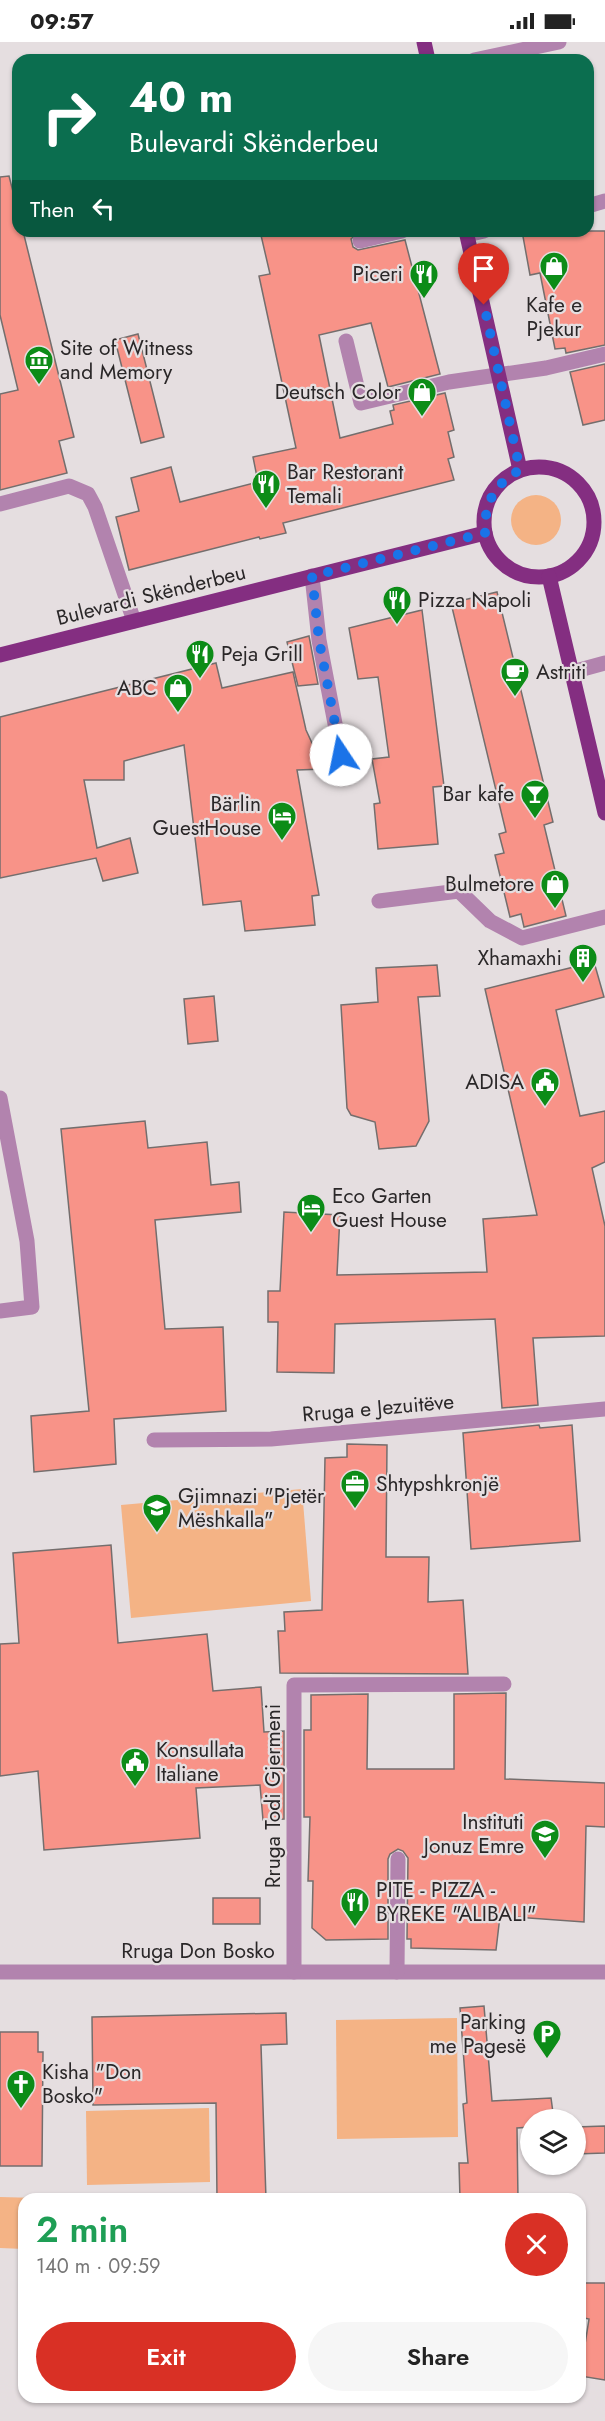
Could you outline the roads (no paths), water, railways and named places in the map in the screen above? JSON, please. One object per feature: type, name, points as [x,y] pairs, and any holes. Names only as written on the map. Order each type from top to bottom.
[{"type":"main road","points":[[468,237],[520,470]]},
{"type":"main road","points":[[538,467],[555,469],[571,477],[598,504],[591,543],[581,558],[567,570],[549,576],[535,577],[508,568],[489,546],[484,518],[492,495],[506,477],[520,470],[538,467]]},
{"type":"main road","name":"Bulevardi Skënderbeu","points":[[0,655],[485,533]]},
{"type":"main road","points":[[549,576],[605,813]]},
{"type":"street","points":[[502,54],[559,42]]},
{"type":"street","points":[[360,241],[377,237]]},
{"type":"street","points":[[346,341],[361,403],[449,382],[500,375],[605,354]]},
{"type":"street","points":[[0,504],[69,486],[88,494],[95,507],[134,621]]},
{"type":"street","points":[[312,576],[319,640],[341,755]]},
{"type":"street","points":[[573,672],[605,663]]},
{"type":"street","points":[[379,901],[459,891],[490,921],[522,938],[605,917]]},
{"type":"street","points":[[0,1098],[27,1241],[32,1307],[0,1311]]},
{"type":"street","name":"Rruga e Jezuitëve","points":[[154,1440],[271,1438],[605,1409]]},
{"type":"street","name":"Rruga Todi Gjermeni","points":[[294,1972],[294,1684],[504,1684]]},
{"type":"street","points":[[397,1972],[398,1859]]},
{"type":"street","name":"Rruga Don Bosko","points":[[0,1972],[605,1972]]},
{"type":"place","name":"Kafe e Pjekur","points":[[554,292]]},
{"type":"place","name":"Piceri","points":[[424,300]]},
{"type":"place","name":"Site of Witness and Memory","points":[[39,386]]},
{"type":"place","name":"Deutsch Color","points":[[422,418]]},
{"type":"place","name":"Bar Restorant Temali","points":[[266,510]]},
{"type":"place","name":"Pizza Napoli","points":[[397,626]]},
{"type":"place","name":"Peja Grill","points":[[200,680]]},
{"type":"place","name":"Astriti","points":[[515,698]]},
{"type":"place","name":"ABC","points":[[178,714]]},
{"type":"place","name":"Bar kafe","points":[[535,820]]},
{"type":"place","name":"Bärlin GuestHouse","points":[[282,842]]},
{"type":"place","name":"Bulmetore","points":[[555,910]]},
{"type":"place","name":"Xhamaxhi","points":[[583,984]]},
{"type":"place","name":"ADISA","points":[[545,1108]]},
{"type":"place","name":"Eco Garten Guest House","points":[[311,1234]]},
{"type":"place","name":"Shtypshkronjë","points":[[355,1510]]},
{"type":"place","name":"Gjimnazi \"Pjetër Mëshkalla\"","points":[[157,1534]]},
{"type":"place","name":"Konsullata Italiane","points":[[135,1788]]},
{"type":"place","name":"Instituti Jonuz Emre","points":[[545,1860]]},
{"type":"place","name":"PITE - PIZZA - BYREKE \"ALIBALI\"","points":[[355,1928]]},
{"type":"place","name":"Parking me Pagesë","points":[[547,2060]]},
{"type":"place","name":"Kisha \"Don Bosko\"","points":[[21,2110]]}]
